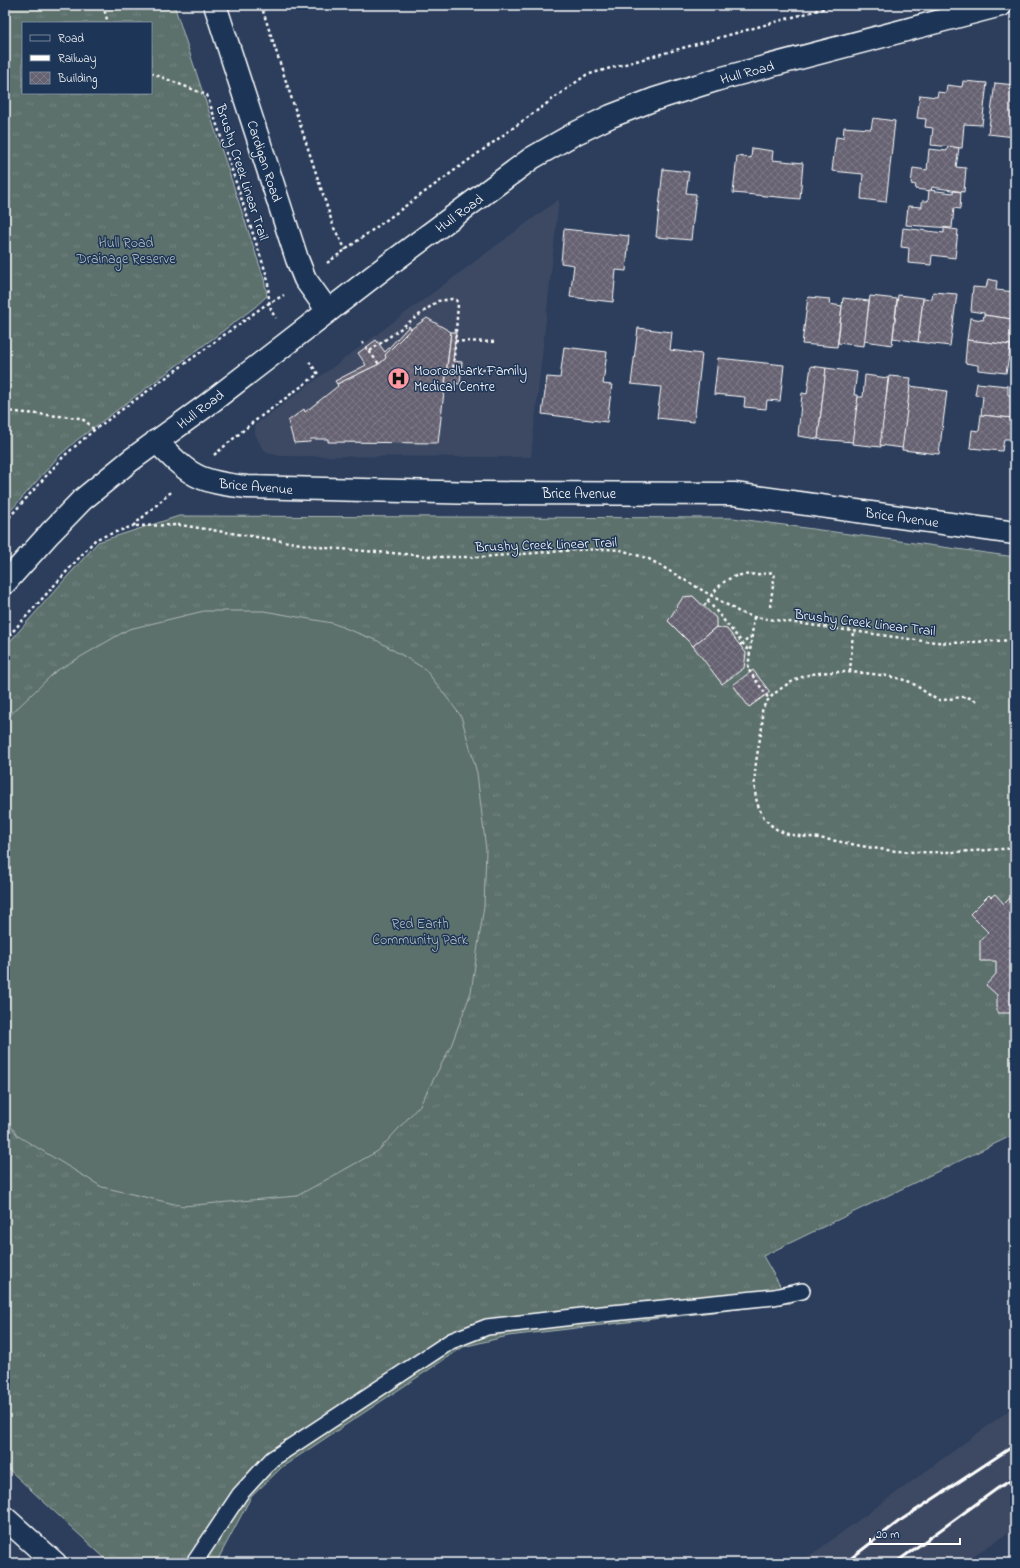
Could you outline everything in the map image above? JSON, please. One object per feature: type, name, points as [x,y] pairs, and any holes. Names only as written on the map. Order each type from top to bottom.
[{"type":"street","name":"Cardigan Road","points":[[215,5],[297,259],[305,279],[328,311]]},
{"type":"street","name":"Hull Road","points":[[5,583],[82,500],[131,460],[532,158],[574,134],[611,116],[655,99],[719,79],[1001,5]]},
{"type":"street","name":"Brice Avenue","points":[[156,441],[191,474],[215,483],[247,488],[448,493],[734,494],[1015,533]]},
{"type":"street","points":[[5,1518],[55,1563]]},
{"type":"lane","points":[[194,1563],[240,1494],[272,1459],[452,1340],[487,1327],[598,1314],[774,1297],[802,1291]]},
{"type":"path","points":[[103,5],[108,22]]},
{"type":"path","points":[[261,5],[334,228],[346,250]]},
{"type":"path","name":"Brushy Creek Linear Trail","points":[[152,73],[207,95],[266,276],[270,295],[269,303],[272,314]]},
{"type":"path","points":[[5,522],[64,456],[94,430],[269,303],[282,297]]},
{"type":"path","points":[[370,351],[431,306],[445,299],[452,299],[456,300],[458,304],[453,371]]},
{"type":"path","points":[[455,341],[497,342]]},
{"type":"path","points":[[362,342],[379,364]]},
{"type":"path","points":[[241,431],[318,374],[312,365]]},
{"type":"path","points":[[446,371],[495,369]]},
{"type":"path","points":[[5,411],[80,418],[87,422],[94,430]]},
{"type":"path","points":[[5,640],[96,539],[133,526],[152,509]]},
{"type":"path","name":"Brushy Creek Linear Trail","points":[[133,526],[180,525],[327,548],[435,556],[481,558],[606,549],[621,550],[649,559],[740,613],[754,617],[923,641],[952,643],[1015,640]]},
{"type":"path","points":[[704,606],[721,584],[732,578],[740,575],[761,575],[773,572],[770,607]]},
{"type":"path","points":[[708,601],[741,644],[750,652]]},
{"type":"path","points":[[754,617],[748,669],[749,673],[769,699]]},
{"type":"path","points":[[850,672],[853,631]]},
{"type":"path","points":[[741,644],[752,637]]},
{"type":"path","points":[[976,701],[965,697],[938,700],[909,682],[871,674],[850,672],[806,675],[796,679],[769,699],[764,706],[756,758],[756,800],[758,808],[776,829],[788,834],[819,838],[860,847],[897,851],[959,851],[1015,848]]},
{"type":"shaded area","points":[[559,199],[531,457],[279,456],[267,452],[262,448],[255,434],[255,425]]},
{"type":"shaded area","points":[[1015,1406],[1015,1529],[962,1563],[800,1563]]},
{"type":"green space","name":"Hull Road Drainage Reserve","points":[[5,5],[174,5],[264,279],[267,296],[255,307],[77,440],[59,456],[5,517]]},
{"type":"green space","name":"Red Earth Community Park","points":[[179,516],[733,518],[1015,557],[1015,1134],[763,1256],[790,1303],[508,1336],[463,1347],[282,1467],[251,1497],[216,1563],[110,1563],[5,1466],[5,647],[98,542]]},
{"type":"green space","points":[[204,611],[264,611],[332,623],[378,641],[425,669],[461,716],[477,773],[486,850],[484,906],[471,992],[451,1046],[420,1105],[378,1151],[297,1196],[183,1206],[102,1187],[18,1136],[5,1118],[5,720],[56,671],[129,629]]},
{"type":"building","points":[[963,81],[987,83],[982,125],[964,124],[962,148],[931,145],[933,128],[925,127],[926,119],[917,118],[920,95],[937,97],[938,92],[946,93],[947,85],[962,87]]},
{"type":"building","points":[[995,83],[1015,85],[1015,137],[988,134]]},
{"type":"building","points":[[873,118],[895,121],[886,202],[861,199],[863,174],[832,171],[836,137],[843,138],[844,127],[871,129]]},
{"type":"building","points":[[948,146],[959,148],[956,167],[966,168],[964,192],[932,187],[931,191],[915,189],[916,185],[911,184],[913,168],[927,170],[929,149],[947,151]]},
{"type":"building","points":[[752,148],[773,151],[772,160],[803,163],[800,199],[733,193],[737,156],[751,158]]},
{"type":"building","points":[[663,169],[689,172],[686,193],[696,194],[691,240],[656,237]]},
{"type":"building","points":[[929,190],[953,193],[953,191],[961,192],[960,209],[954,208],[952,228],[906,225],[908,206],[922,207],[922,201],[928,201]]},
{"type":"building","points":[[903,228],[944,233],[944,228],[958,230],[955,258],[932,255],[931,265],[908,263],[909,248],[901,247]]},
{"type":"building","points":[[564,229],[629,236],[626,271],[616,270],[613,302],[570,297],[574,265],[561,263]]},
{"type":"building","points":[[988,279],[997,281],[996,290],[1015,292],[1015,305],[1013,304],[1012,319],[984,315],[984,313],[971,311],[973,287],[986,288]]},
{"type":"building","points":[[933,292],[957,294],[950,346],[918,342],[923,298],[932,299]]},
{"type":"building","points":[[898,295],[923,298],[918,342],[893,338]]},
{"type":"building","points":[[870,296],[897,299],[892,345],[864,341]]},
{"type":"building","points":[[808,297],[830,299],[829,304],[842,306],[837,347],[802,344]]},
{"type":"building","points":[[843,298],[869,301],[864,346],[838,343]]},
{"type":"building","points":[[984,315],[1012,319],[1010,336],[1012,337],[1011,345],[967,340],[970,318],[983,320]]},
{"type":"building","name":"Mooroolbark Family Medical Centre","points":[[427,318],[451,332],[438,443],[328,442],[328,439],[311,439],[310,442],[294,443],[288,421],[304,409],[305,412],[338,386],[337,384],[379,364],[386,358],[385,355],[411,329]]},
{"type":"building","points":[[409,326],[411,329],[385,355],[386,358],[379,364],[337,384],[335,381],[366,365],[358,353],[376,340],[385,352]]},
{"type":"building","points":[[638,328],[672,332],[670,350],[702,354],[694,422],[657,418],[661,387],[631,384]]},
{"type":"building","points":[[451,332],[456,332],[453,361],[462,362],[460,384],[449,383],[449,387],[445,386]]},
{"type":"building","points":[[967,340],[1011,345],[1006,373],[978,370],[978,365],[965,363]]},
{"type":"building","points":[[564,347],[607,352],[603,384],[612,385],[607,422],[542,414],[547,377],[560,378]]},
{"type":"building","points":[[718,358],[784,365],[780,401],[767,400],[766,409],[744,407],[745,397],[714,394]]},
{"type":"building","points":[[811,366],[826,368],[818,439],[798,436],[802,393],[807,394]]},
{"type":"building","points":[[826,368],[857,372],[854,395],[858,395],[858,397],[853,442],[818,439]]},
{"type":"building","points":[[865,375],[888,378],[881,447],[852,444],[858,397],[863,397]]},
{"type":"building","points":[[889,376],[911,378],[903,448],[880,445]]},
{"type":"building","points":[[977,383],[1008,386],[1008,395],[1015,396],[1012,418],[981,415],[983,396],[975,395]]},
{"type":"building","points":[[910,386],[947,391],[939,454],[902,450]]},
{"type":"building","points":[[981,415],[1012,418],[1012,421],[1014,422],[1012,439],[1004,439],[1002,451],[970,448],[972,430],[979,431]]},
{"type":"building","points":[[693,596],[716,618],[716,627],[693,646],[668,621],[683,597]]},
{"type":"building","points":[[716,627],[727,629],[746,653],[744,668],[722,684],[693,646]]},
{"type":"building","points":[[753,670],[770,692],[749,707],[733,685]]},
{"type":"building","points":[[995,894],[1004,904],[1013,895],[1015,895],[1015,1013],[997,1013],[997,995],[986,985],[996,974],[996,961],[980,961],[980,941],[988,932],[970,914],[989,895],[991,897]]},
{"type":"railway","points":[[845,1563],[898,1522],[1015,1445]]},
{"type":"railway","points":[[895,1563],[998,1488],[1015,1478]]},
{"type":"place","name":"Mooroolbark Family Medical Centre","points":[[398,378]]}]
